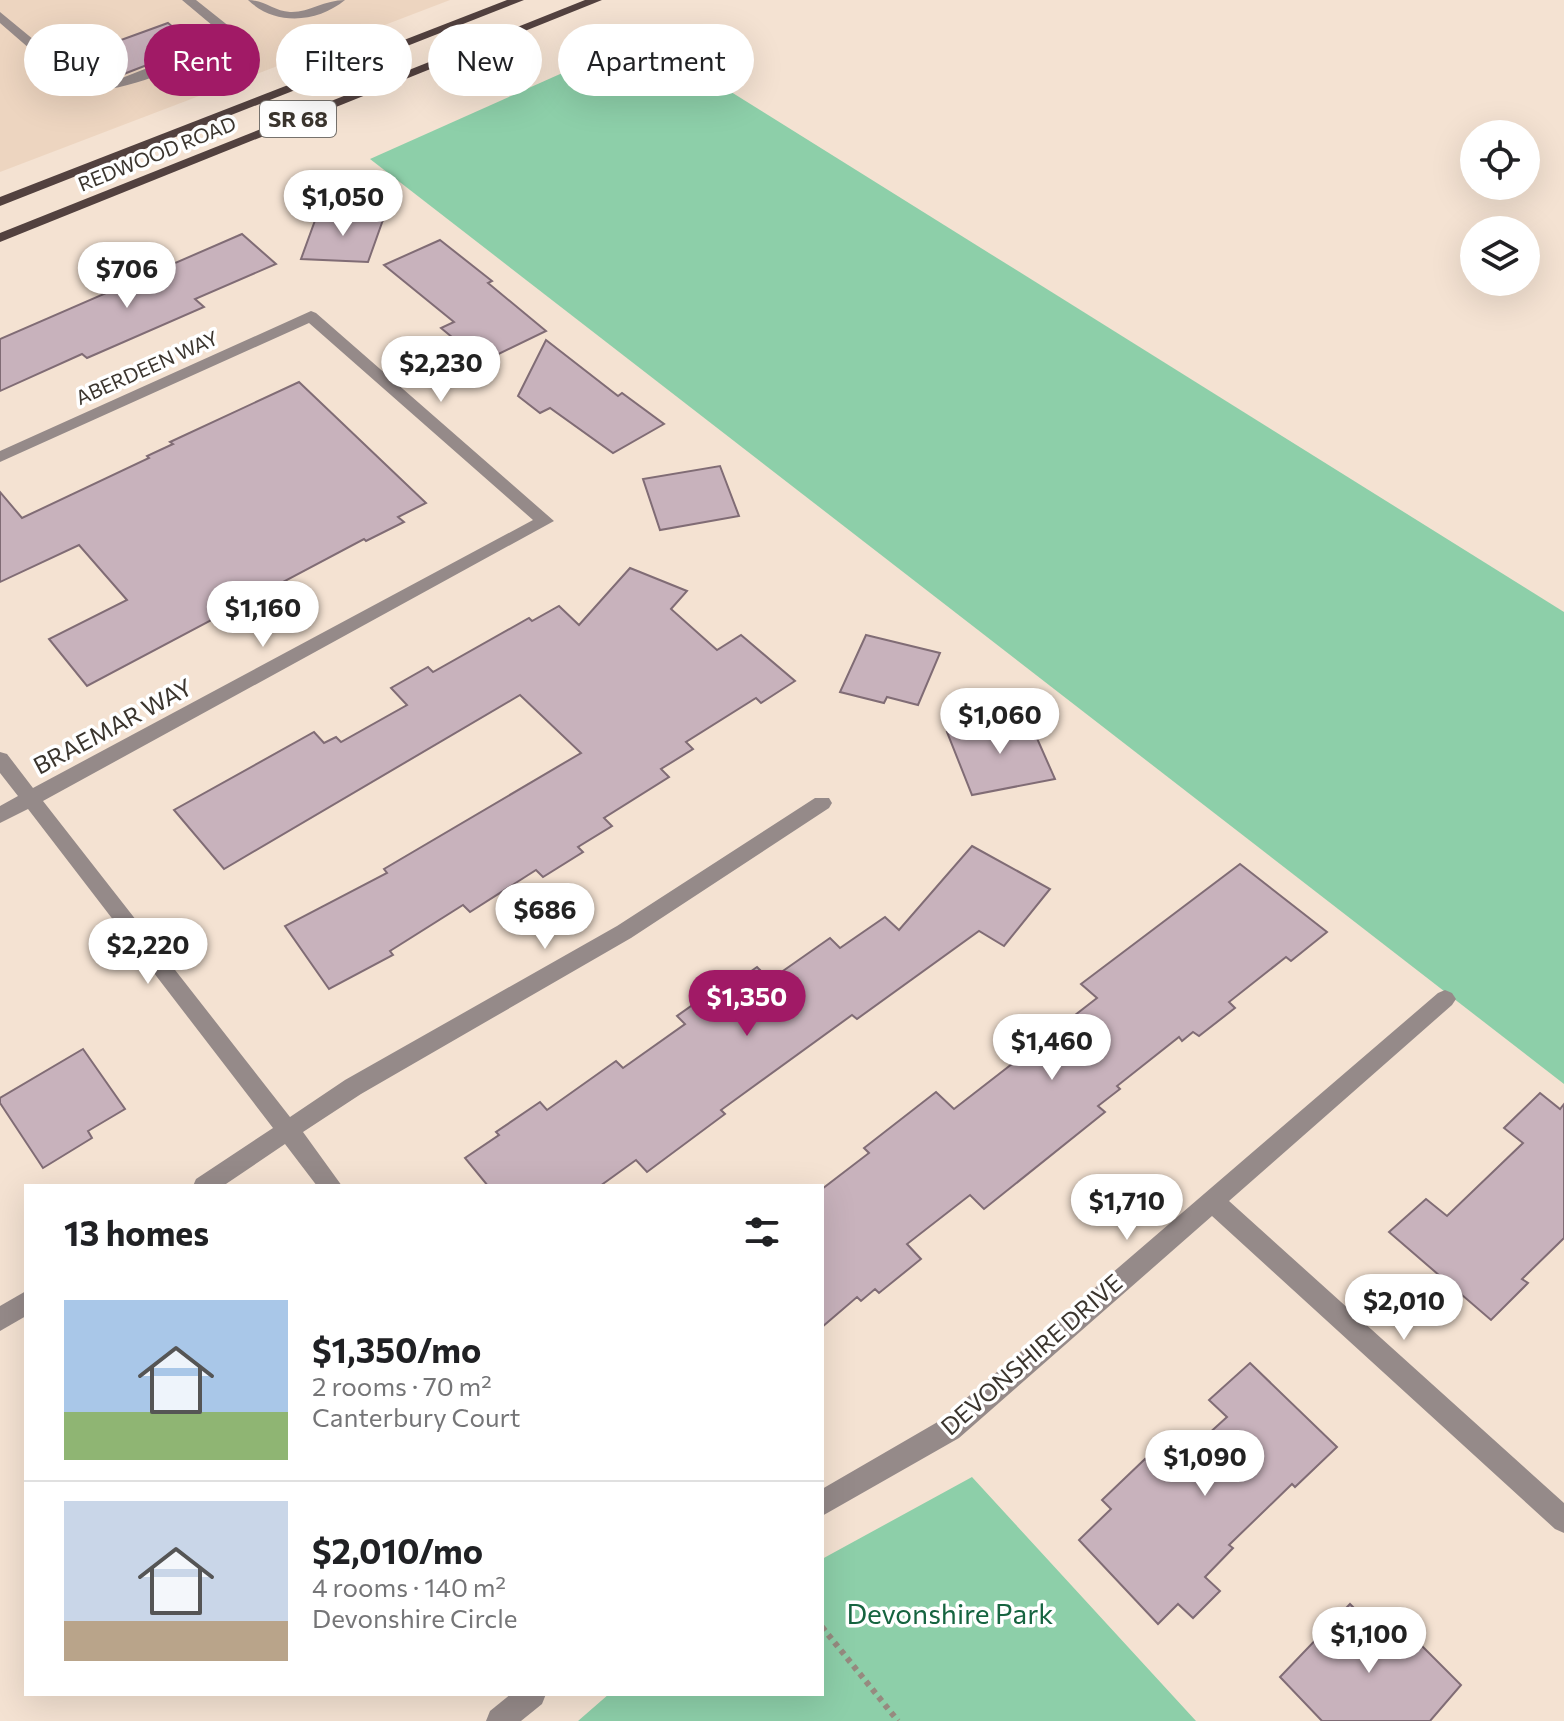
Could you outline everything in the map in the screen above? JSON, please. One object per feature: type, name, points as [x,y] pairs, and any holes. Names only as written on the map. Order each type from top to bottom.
[{"type":"main road","name":"REDWOOD ROAD","points":[[0,202],[518,0]]},
{"type":"main road","name":"REDWOOD ROAD","points":[[0,238],[596,0]]},
{"type":"street","points":[[0,16],[80,85],[98,88],[119,84],[225,42],[228,34],[225,30],[188,0]]},
{"type":"street","points":[[254,0],[273,13],[287,17],[339,0]]},
{"type":"street","name":"ABERDEEN WAY","points":[[0,457],[311,316],[545,521]]},
{"type":"street","name":"BRAEMAR WAY","points":[[0,815],[545,521]]},
{"type":"street","points":[[0,759],[330,1184]]},
{"type":"street","points":[[207,1184],[353,1087],[624,932],[822,803]]},
{"type":"street","name":"DEVONSHIRE DRIVE","points":[[824,1502],[950,1429],[1445,999]]},
{"type":"street","points":[[1211,1200],[1564,1520]]},
{"type":"street","points":[[0,1320],[24,1303]]},
{"type":"street","points":[[500,1721],[530,1696]]},
{"type":"path","points":[[824,1629],[898,1721]]},
{"type":"shaded area","points":[[0,0],[450,0],[387,24],[276,24],[276,67],[260,73],[260,24],[144,24],[144,96],[199,96],[0,172]]},
{"type":"green space","points":[[558,75],[558,96],[738,96],[1564,612],[1564,1084],[370,159],[511,96],[542,96],[542,82]]},
{"type":"green space","name":"Devonshire Park","points":[[972,1477],[1196,1721],[578,1721],[607,1696],[824,1696],[824,1558]]},
{"type":"building","points":[[144,32],[144,66],[128,72],[128,37]]},
{"type":"building","points":[[317,215],[384,217],[368,262],[301,259]]},
{"type":"building","points":[[242,234],[276,264],[195,299],[204,307],[87,358],[82,354],[0,391],[0,339]]},
{"type":"building","points":[[440,240],[492,281],[488,283],[546,331],[482,362],[441,328],[454,322],[384,265]]},
{"type":"building","points":[[546,340],[618,396],[622,393],[664,424],[613,453],[550,408],[540,413],[518,396]]},
{"type":"building","points":[[299,382],[426,503],[398,517],[404,522],[366,541],[364,539],[87,686],[49,639],[127,600],[79,545],[0,582],[0,492],[22,518],[149,458],[147,456],[173,444],[170,442]]},
{"type":"building","points":[[720,466],[739,516],[660,530],[643,479]]},
{"type":"building","points":[[630,568],[687,591],[671,609],[717,650],[741,635],[795,681],[761,703],[756,698],[686,742],[693,749],[661,769],[669,777],[604,818],[612,826],[578,847],[583,852],[543,877],[536,870],[470,912],[463,905],[390,951],[393,955],[329,989],[285,926],[387,873],[384,869],[581,753],[520,695],[224,869],[174,810],[314,732],[324,743],[336,737],[341,742],[407,705],[391,688],[428,667],[433,672],[529,618],[532,621],[559,606],[579,625]]},
{"type":"building","points":[[866,635],[940,653],[918,705],[887,697],[884,703],[840,692]]},
{"type":"building","points":[[1028,718],[1055,779],[972,795],[947,732]]},
{"type":"building","points":[[972,846],[1050,889],[1004,946],[979,931],[857,1019],[852,1015],[721,1110],[725,1114],[647,1172],[636,1160],[603,1184],[486,1184],[465,1158],[540,1102],[547,1110],[616,1061],[623,1068],[685,1024],[677,1016],[718,987],[723,991],[757,967],[770,980],[830,938],[840,948],[885,917],[899,930]]},
{"type":"building","points":[[1240,864],[1327,932],[1291,961],[1286,957],[1229,1002],[1235,1008],[1199,1036],[1193,1032],[1182,1041],[1179,1037],[1117,1086],[1120,1089],[1098,1106],[1105,1112],[984,1209],[970,1195],[907,1244],[921,1259],[879,1293],[875,1289],[861,1301],[857,1297],[824,1325],[824,1187],[869,1153],[864,1148],[936,1092],[954,1109],[1097,998],[1081,984]]},
{"type":"building","points":[[83,1049],[125,1109],[88,1131],[92,1138],[43,1168],[0,1103],[0,1098]]},
{"type":"building","points":[[1540,1093],[1560,1109],[1564,1104],[1564,1238],[1522,1279],[1528,1283],[1491,1320],[1389,1232],[1426,1199],[1447,1216],[1523,1143],[1504,1128]]},
{"type":"building","points":[[1250,1363],[1337,1447],[1295,1487],[1292,1484],[1229,1545],[1233,1548],[1205,1577],[1220,1591],[1193,1618],[1178,1604],[1158,1624],[1079,1540],[1111,1509],[1102,1500],[1145,1459],[1162,1476],[1227,1417],[1209,1400]]},
{"type":"building","points":[[1350,1604],[1392,1646],[1406,1630],[1461,1685],[1430,1721],[1322,1721],[1280,1677]]}]
